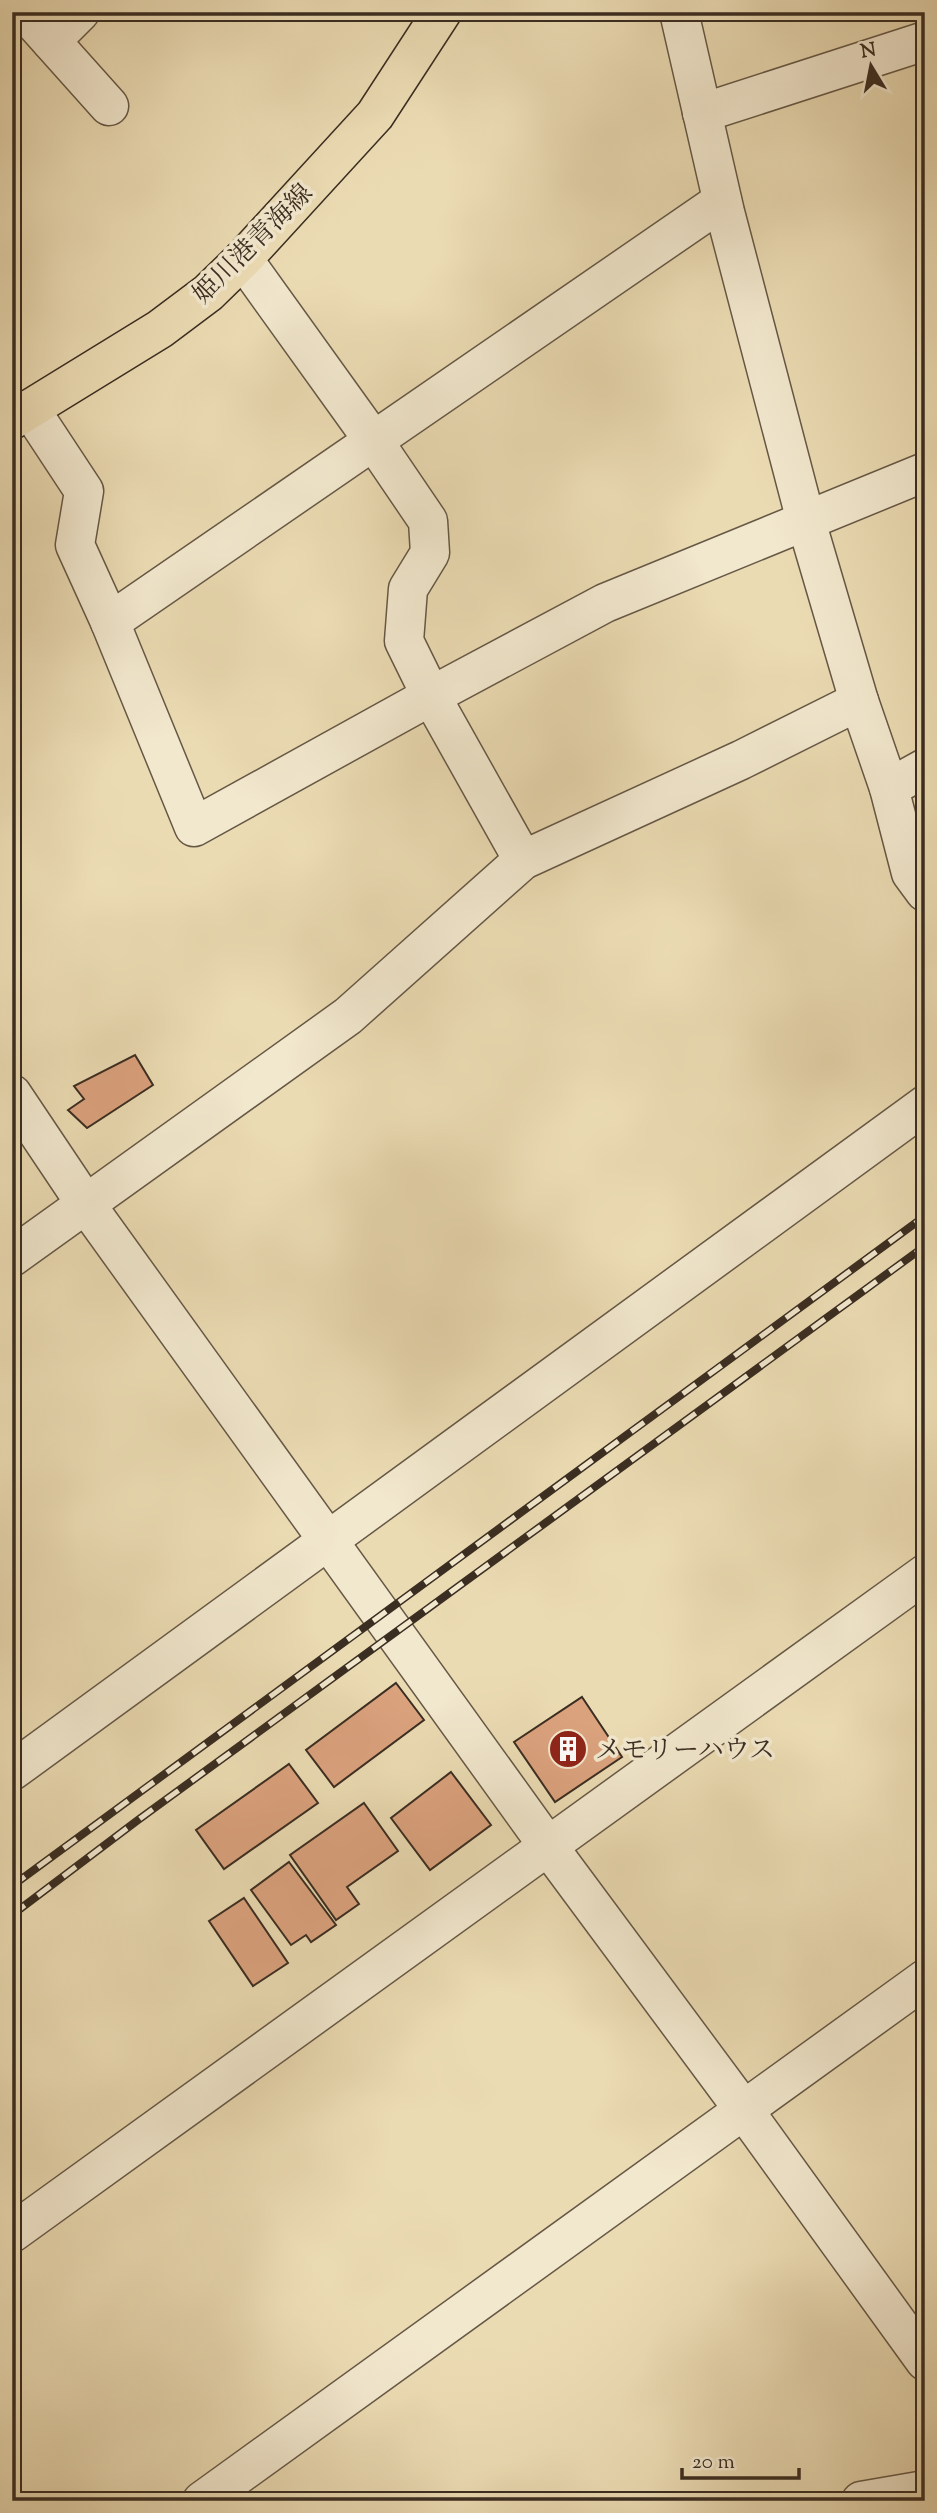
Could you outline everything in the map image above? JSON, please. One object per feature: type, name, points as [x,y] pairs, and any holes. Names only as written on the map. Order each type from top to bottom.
[{"type":"main road","name":"姫川港青海線","points":[[21,415],[160,329],[208,293],[243,259],[375,115],[442,12]]},
{"type":"street","points":[[25,12],[109,106]]},
{"type":"street","points":[[51,41],[80,12]]},
{"type":"street","points":[[680,12],[722,201],[806,521],[859,701],[889,788],[911,873],[925,892]]},
{"type":"street","points":[[702,113],[925,41]]},
{"type":"street","points":[[110,621],[722,201]]},
{"type":"street","points":[[243,259],[428,521],[430,553],[408,589],[404,641],[431,696],[523,860]]},
{"type":"street","points":[[21,415],[84,491],[75,545],[110,621],[194,827],[605,603],[925,472]]},
{"type":"street","points":[[12,1257],[348,1016],[523,860],[741,760],[859,701]]},
{"type":"street","points":[[889,788],[925,768]]},
{"type":"street","points":[[12,1094],[85,1203],[548,1846],[925,2361]]},
{"type":"street","points":[[12,1771],[925,1105]]},
{"type":"street","points":[[12,2233],[925,1574]]},
{"type":"street","points":[[202,2501],[925,1979]]},
{"type":"street","points":[[861,2501],[925,2490]]},
{"type":"building","points":[[135,1055],[153,1085],[87,1128],[68,1110],[84,1099],[74,1086]]},
{"type":"building","points":[[396,1683],[424,1720],[334,1787],[306,1750]]},
{"type":"building","name":"メモリーハウス","points":[[582,1697],[622,1757],[555,1802],[514,1742]]},
{"type":"building","points":[[289,1764],[318,1803],[224,1869],[196,1830]]},
{"type":"building","points":[[451,1772],[491,1825],[430,1870],[391,1818]]},
{"type":"building","points":[[364,1803],[398,1851],[347,1887],[359,1904],[336,1920],[290,1855]]},
{"type":"building","points":[[289,1862],[336,1925],[311,1942],[306,1935],[291,1945],[251,1890]]},
{"type":"building","points":[[244,1898],[288,1963],[253,1986],[209,1921]]},
{"type":"railway","points":[[12,1886],[925,1216]]},
{"type":"railway","points":[[12,1915],[138,1820],[925,1246]]},
{"type":"place","name":"メモリーハウス","points":[[568,1749]]}]
